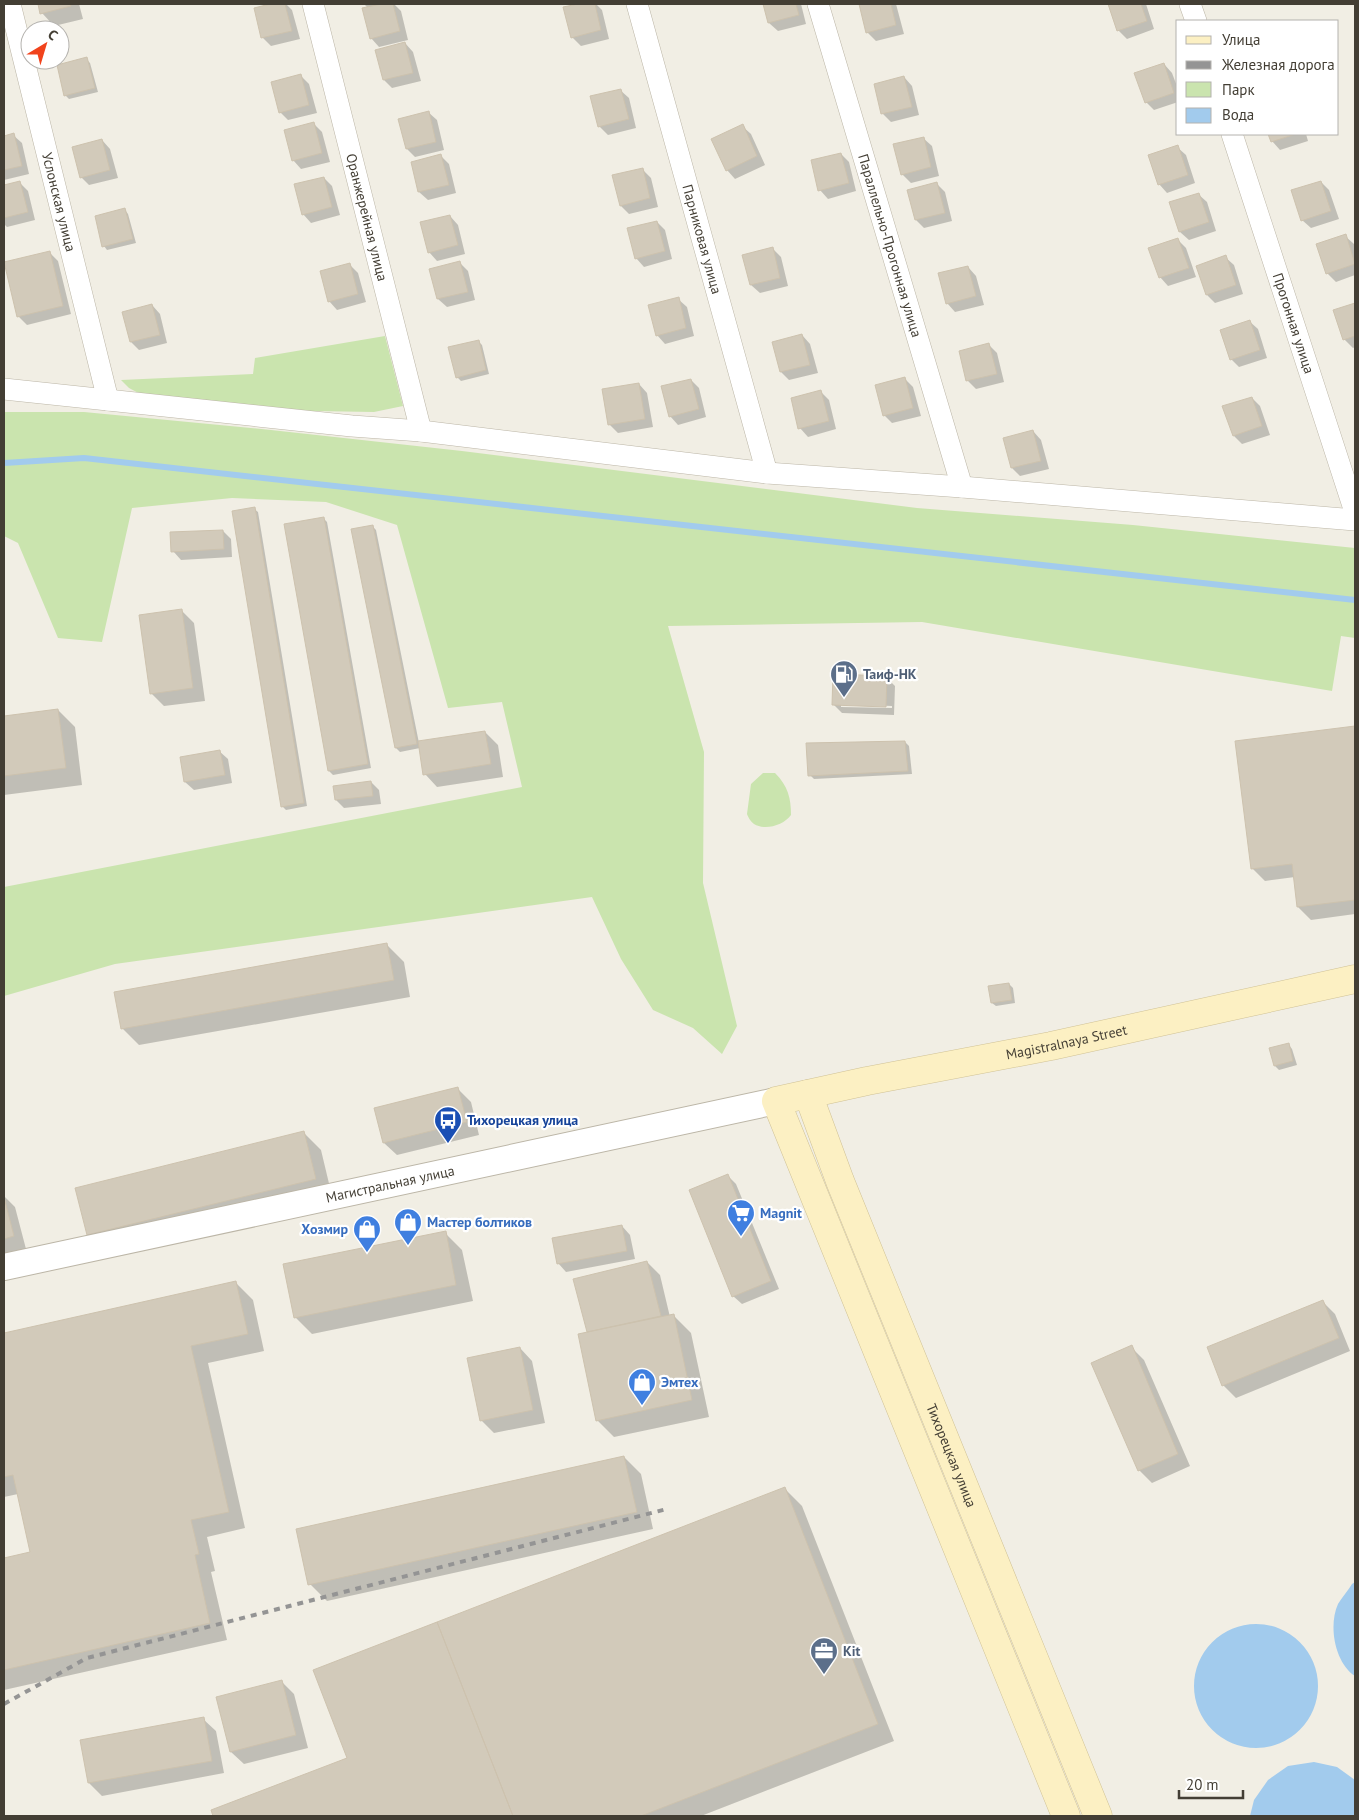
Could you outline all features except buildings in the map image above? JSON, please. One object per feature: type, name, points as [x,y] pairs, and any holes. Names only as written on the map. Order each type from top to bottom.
[{"type":"main road","name":"Magistralnaya Street","points":[[776,1101],[1051,1046],[1355,979]]},
{"type":"main road","name":"Тихорецкая улица","points":[[808,1094],[840,1181],[1098,1816]]},
{"type":"main road","points":[[776,1101],[1066,1816]]},
{"type":"street","name":"Услонская улица","points":[[10,4],[108,400]]},
{"type":"street","name":"Оранжерейная улица","points":[[313,4],[421,431]]},
{"type":"street","name":"Парниковая улица","points":[[637,4],[767,473]]},
{"type":"street","name":"Параллельно-Прогонная улица","points":[[818,4],[962,487]]},
{"type":"street","points":[[1190,4],[1196,20]]},
{"type":"street","name":"Прогонная улица","points":[[1232,135],[1355,512]]},
{"type":"street","points":[[4,389],[352,426],[421,431],[767,473],[962,487],[1355,520]]},
{"type":"street","name":"Магистральная улица","points":[[4,1267],[776,1101]]},
{"type":"green space","points":[[385,336],[403,406],[374,412],[251,410],[146,397],[129,388],[121,380],[253,374],[255,358]]},
{"type":"green space","points":[[4,412],[84,412],[271,430],[462,451],[917,508],[1133,525],[1355,548],[1355,638],[1341,636],[1332,691],[922,622],[668,626],[704,752],[703,883],[737,1026],[722,1054],[693,1028],[653,1010],[621,959],[592,897],[115,964],[4,996],[4,887],[522,787],[502,702],[448,708],[397,525],[326,502],[232,498],[132,508],[102,642],[58,638],[18,543],[4,536]]},
{"type":"green space","points":[[763,773],[775,773],[788,792],[790,803],[791,815],[788,819],[769,827],[754,824],[747,814],[751,784]]},
{"type":"water","points":[[1355,1582],[1355,1676],[1342,1662],[1338,1653],[1335,1643],[1334,1623],[1338,1604]]},
{"type":"water","points":[[1256,1624],[1280,1629],[1300,1642],[1313,1662],[1318,1686],[1313,1710],[1300,1730],[1280,1743],[1256,1748],[1232,1743],[1212,1730],[1199,1710],[1194,1686],[1199,1662],[1212,1642],[1232,1629]]},
{"type":"water","points":[[1314,1762],[1337,1767],[1355,1780],[1355,1816],[1250,1816],[1254,1800],[1268,1780],[1288,1766]]},
{"type":"waterway","points":[[4,463],[84,458],[1355,600]]},
{"type":"railway","points":[[4,1704],[87,1658],[667,1509]]},
{"type":"place","name":"Таиф-НК","points":[[844,698]]},
{"type":"place","name":"Тихорецкая улица","points":[[448,1144]]},
{"type":"place","name":"Magnit","points":[[741,1237]]},
{"type":"place","name":"Мастер болтиков","points":[[408,1246]]},
{"type":"place","name":"Хозмир","points":[[367,1253]]},
{"type":"place","name":"Эмтех","points":[[642,1406]]},
{"type":"place","name":"Kit","points":[[824,1675]]}]
